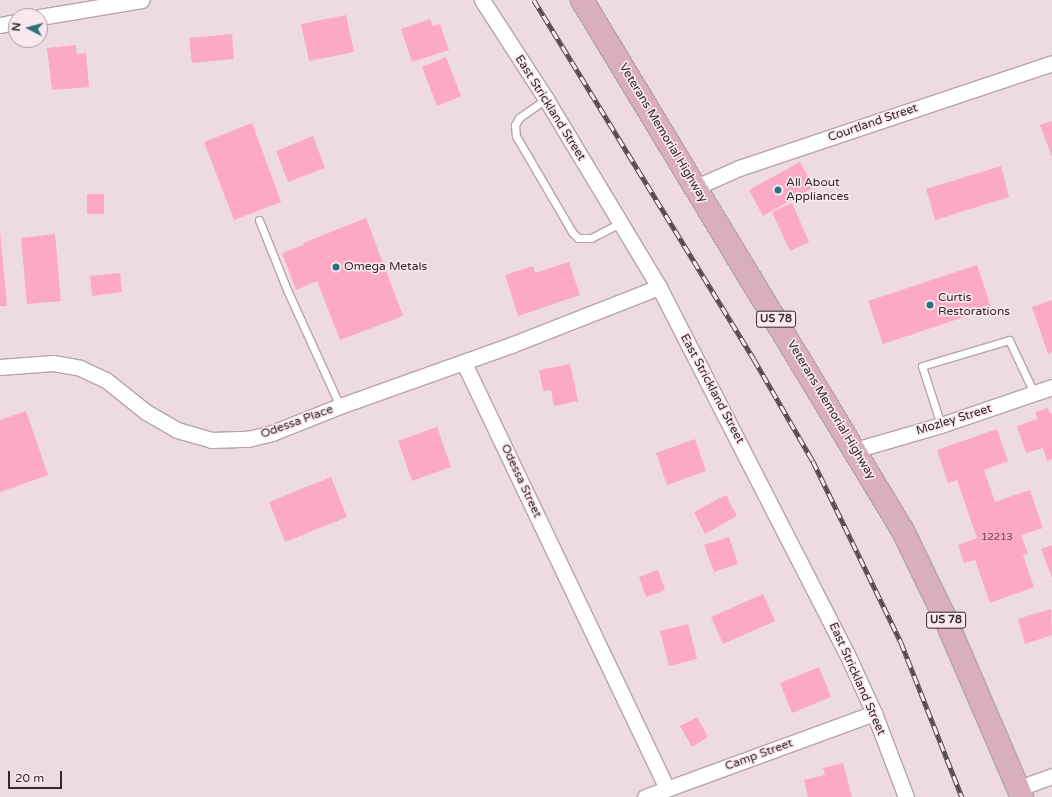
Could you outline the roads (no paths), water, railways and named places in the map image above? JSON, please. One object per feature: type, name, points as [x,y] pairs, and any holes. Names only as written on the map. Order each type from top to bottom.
[{"type":"main road","name":"Veterans Memorial Highway","points":[[582,0],[903,531],[944,616],[1020,793]]},
{"type":"street","points":[[48,15],[80,5],[142,0]]},
{"type":"street","name":"East Strickland Street","points":[[482,0],[546,99],[659,287],[822,602],[874,713],[906,797]]},
{"type":"street","name":"Courtland Street","points":[[696,187],[739,168],[1052,63]]},
{"type":"street","points":[[464,362],[659,287]]},
{"type":"street","name":"Odessa Place","points":[[0,367],[53,363],[80,368],[106,380],[161,422],[177,430],[211,440],[237,440],[259,436],[464,362]]},
{"type":"street","name":"Odessa Street","points":[[464,362],[667,788]]},
{"type":"street","name":"Mozley Street","points":[[855,450],[941,425],[1052,387]]},
{"type":"street","name":"Camp Street","points":[[645,797],[874,713]]},
{"type":"street","points":[[1020,793],[1052,776]]},
{"type":"lane","points":[[546,99],[519,118],[514,125],[516,136],[572,232],[578,238],[591,238],[621,223]]},
{"type":"lane","points":[[259,220],[288,292],[340,406]]},
{"type":"lane","points":[[941,425],[922,366],[1009,340],[1034,393]]},
{"type":"railway","points":[[534,0],[754,359],[813,461],[901,642],[962,797]]},
{"type":"place","name":"All About Appliances","points":[[778,190]]},
{"type":"place","name":"Omega Metals","points":[[336,267]]},
{"type":"place","name":"Curtis Restorations","points":[[930,305]]}]
